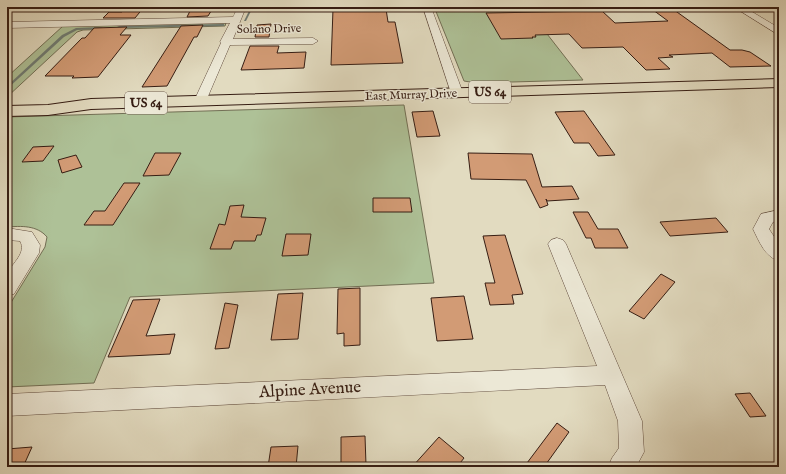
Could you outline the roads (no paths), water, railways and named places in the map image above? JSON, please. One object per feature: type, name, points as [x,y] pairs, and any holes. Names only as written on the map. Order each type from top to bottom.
[{"type":"highway","name":"East Murray Drive","points":[[7,112],[48,110],[91,104],[779,83]]},
{"type":"highway","name":"East Murray Drive","points":[[7,101],[57,100],[91,104]]},
{"type":"street","points":[[200,101],[225,42],[242,7]]},
{"type":"street","points":[[427,7],[457,93]]},
{"type":"street","points":[[738,7],[779,32]]},
{"type":"street","points":[[149,22],[157,12]]},
{"type":"street","points":[[7,25],[236,20]]},
{"type":"street","name":"Solano Drive","points":[[225,42],[313,41]]},
{"type":"street","points":[[779,215],[767,218],[761,229],[779,256]]},
{"type":"street","points":[[7,289],[30,253],[31,245],[26,236],[8,234]]},
{"type":"street","points":[[557,244],[630,421],[632,452],[621,467]]},
{"type":"street","name":"Alpine Avenue","points":[[7,405],[612,375]]},
{"type":"waterway","points":[[245,20],[252,7]]},
{"type":"waterway","points":[[119,27],[223,25]]},
{"type":"waterway","points":[[7,88],[63,36],[76,29],[101,28]]}]
